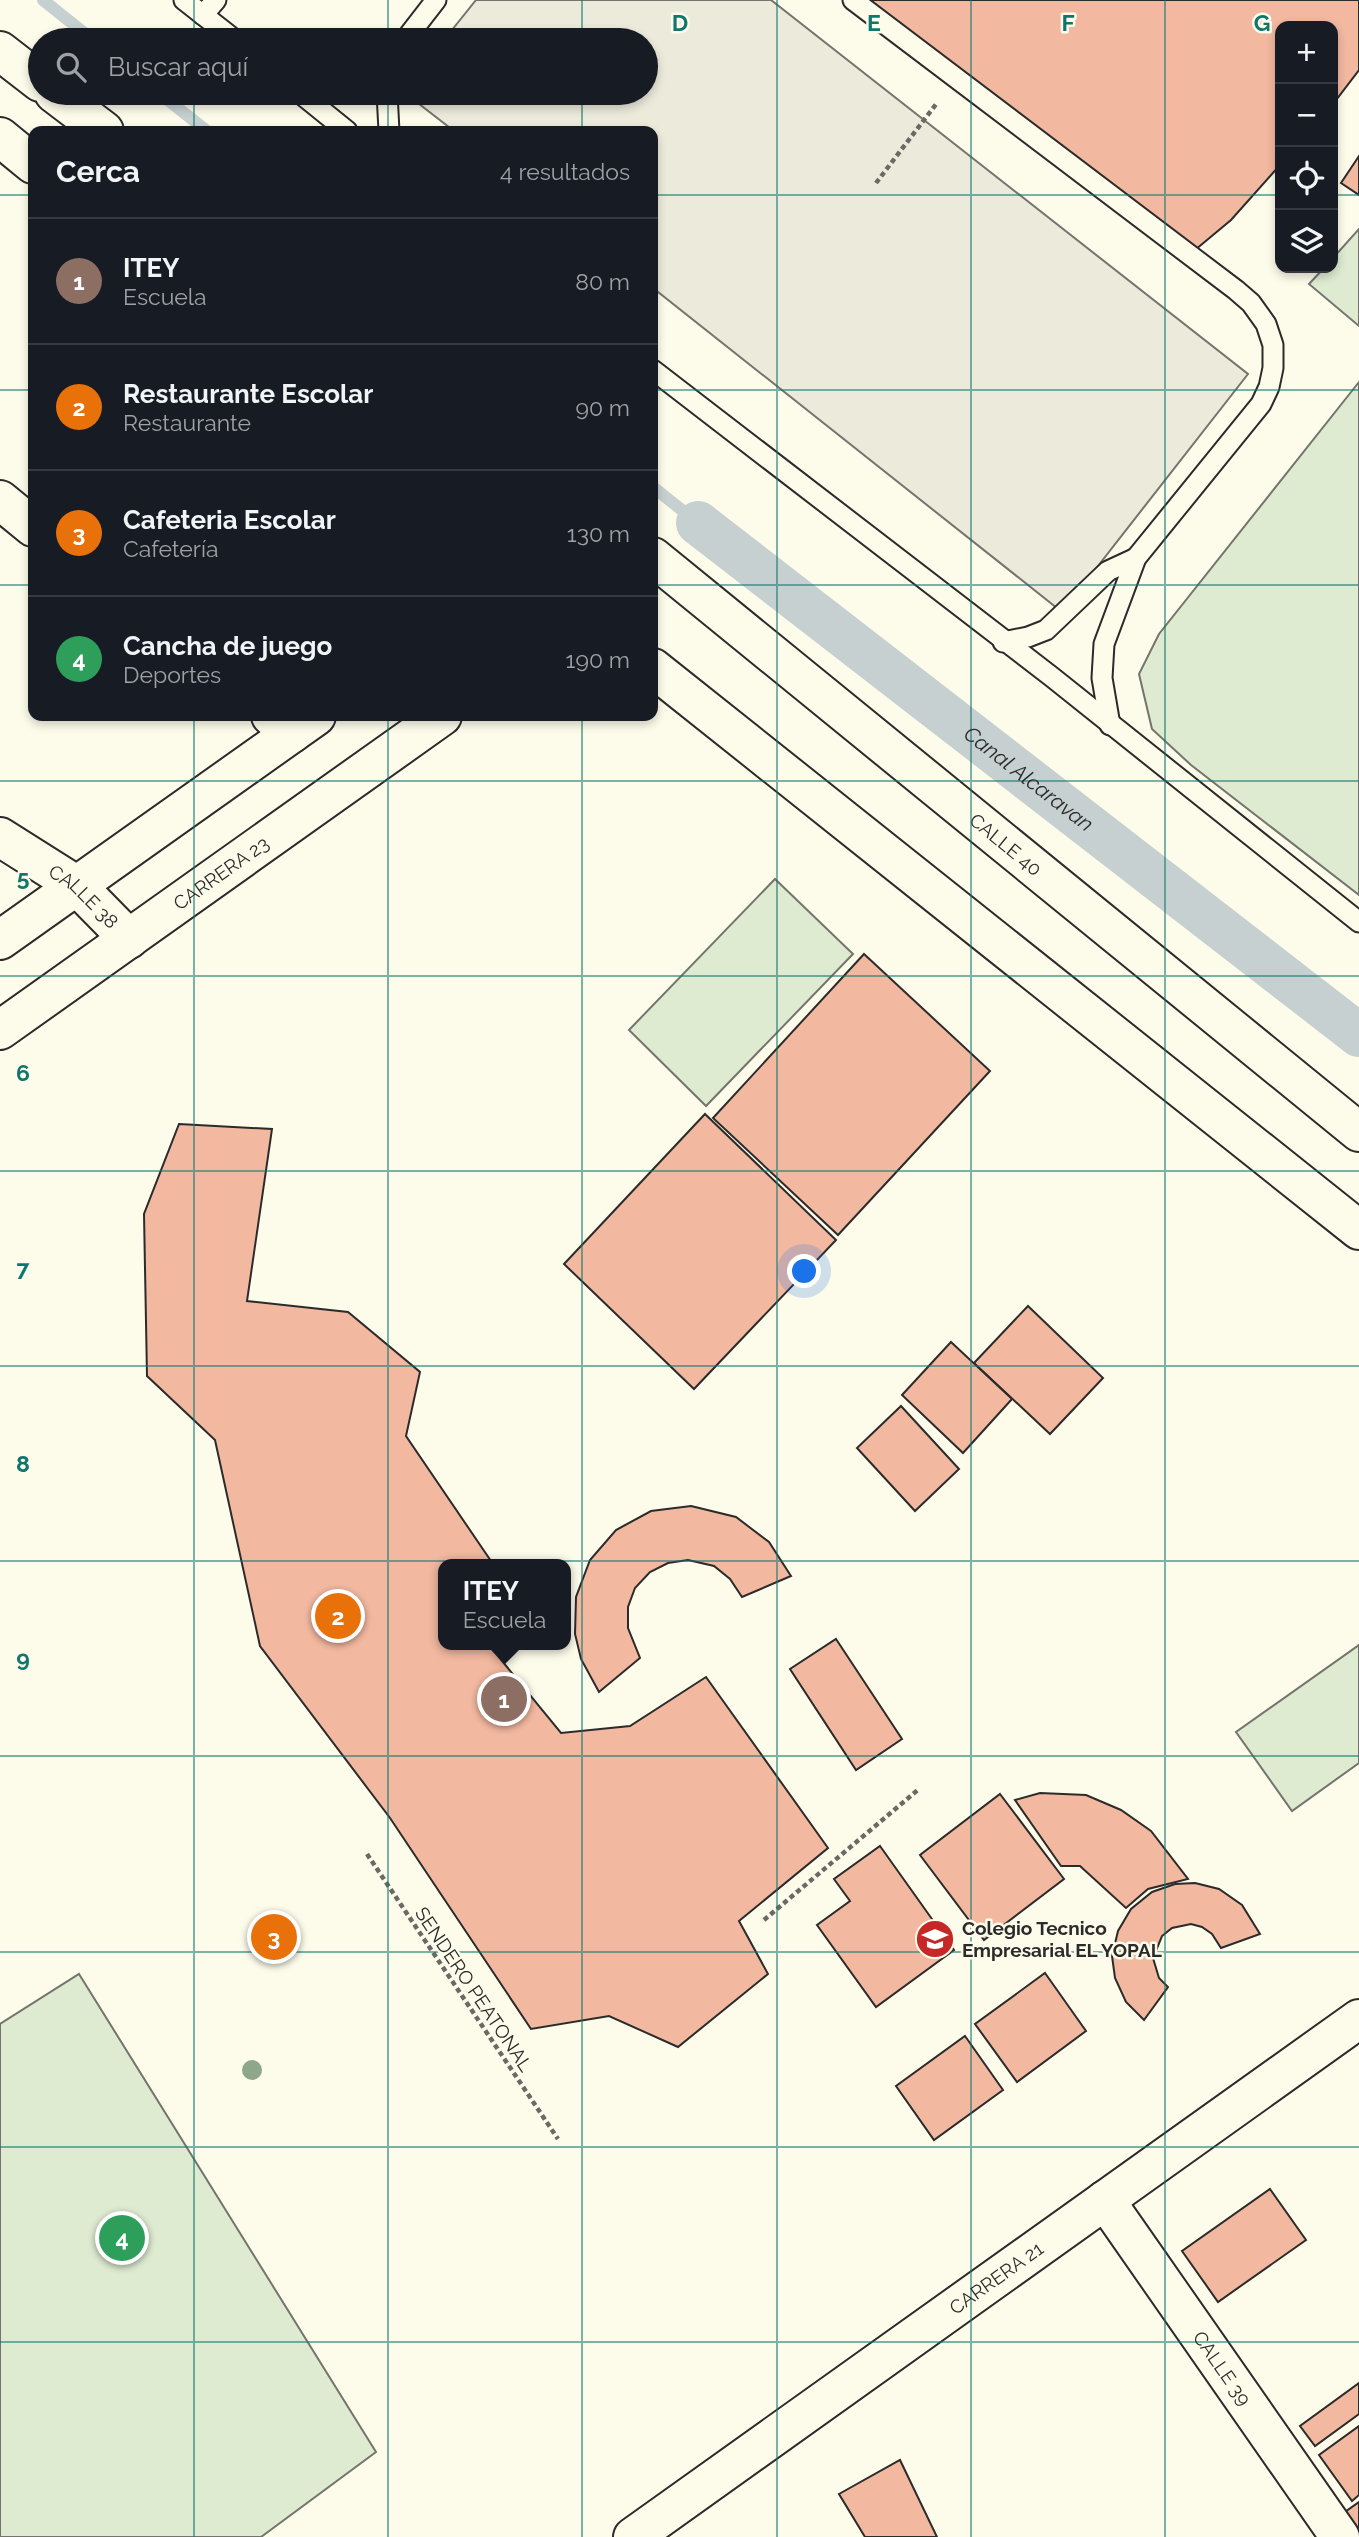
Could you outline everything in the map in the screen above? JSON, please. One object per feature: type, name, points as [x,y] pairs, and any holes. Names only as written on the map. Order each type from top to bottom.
[{"type":"street","points":[[0,51],[28,73]]},
{"type":"street","points":[[70,105],[97,126]]},
{"type":"street","points":[[0,137],[28,160]]},
{"type":"street","points":[[0,500],[28,523]]},
{"type":"street","name":"CALLE 40","points":[[658,564],[1359,1132]]},
{"type":"street","points":[[658,672],[1359,1230]]},
{"type":"street","points":[[0,940],[76,886],[293,721]]},
{"type":"street","name":"CARRERA 23","points":[[0,1030],[435,721]]},
{"type":"street","name":"CALLE 38","points":[[0,837],[76,886],[130,939]]},
{"type":"street","name":"CARRERA 21","points":[[633,2537],[1359,2019]]},
{"type":"street","name":"CALLE 39","points":[[1105,2200],[1340,2537]]},
{"type":"lane","points":[[184,0],[220,28]]},
{"type":"lane","points":[[203,15],[216,0]]},
{"type":"lane","points":[[414,28],[436,0]]},
{"type":"lane","points":[[853,0],[1236,290],[1251,303],[1266,324],[1273,345],[1273,368],[1261,404],[1136,558],[1104,644],[1102,678],[1110,725]]},
{"type":"lane","points":[[315,105],[342,126]]},
{"type":"lane","points":[[388,105],[389,126]]},
{"type":"lane","points":[[658,374],[1359,922]]},
{"type":"lane","points":[[1003,642],[1046,630],[1108,571],[1136,558]]},
{"type":"path","points":[[876,183],[956,78]]},
{"type":"path","points":[[764,1920],[919,1789]]},
{"type":"path","name":"SENDERO PEATONAL","points":[[367,1854],[558,2139]]},
{"type":"green space","points":[[1359,229],[1359,326],[1309,284],[1319,273],[1338,273],[1338,252]]},
{"type":"green space","points":[[1359,382],[1359,895],[1191,765],[1152,729],[1139,674],[1159,634]]},
{"type":"green space","points":[[775,879],[853,954],[706,1106],[629,1030]]},
{"type":"green space","points":[[1359,1645],[1359,1763],[1292,1811],[1236,1732]]},
{"type":"green space","points":[[79,1974],[376,2452],[261,2537],[0,2537],[0,2024]]},
{"type":"shaded area","points":[[476,0],[771,0],[1248,374],[1062,612],[658,292],[658,126],[448,126],[420,105],[658,105],[658,28],[454,28]]},
{"type":"building","points":[[859,0],[1359,0],[1359,70],[1338,97],[1338,21],[1275,21],[1275,171],[1231,220],[1195,250]]},
{"type":"building","points":[[1359,156],[1359,195],[1341,183]]},
{"type":"building","points":[[864,954],[990,1071],[838,1235],[713,1118]]},
{"type":"building","points":[[705,1114],[836,1240],[694,1389],[564,1264]]},
{"type":"building","points":[[179,1124],[272,1129],[247,1301],[348,1312],[420,1372],[406,1436],[490,1559],[438,1559],[438,1650],[493,1650],[561,1733],[630,1726],[706,1677],[828,1848],[739,1921],[768,1974],[678,2047],[609,2016],[531,2029],[390,1818],[260,1646],[215,1440],[147,1376],[144,1214]]},
{"type":"building","points":[[1028,1306],[1103,1378],[1050,1434],[974,1363]]},
{"type":"building","points":[[951,1342],[1012,1399],[963,1453],[902,1395]]},
{"type":"building","points":[[901,1406],[959,1469],[915,1511],[857,1448]]},
{"type":"building","points":[[691,1506],[736,1517],[769,1542],[791,1576],[742,1597],[730,1579],[714,1566],[688,1560],[668,1563],[650,1572],[635,1588],[628,1607],[628,1628],[640,1658],[599,1692],[581,1659],[575,1634],[576,1597],[590,1560],[616,1530],[651,1511]]},
{"type":"building","points":[[836,1639],[902,1739],[856,1770],[790,1669]]},
{"type":"building","points":[[1040,1793],[1086,1795],[1121,1810],[1151,1831],[1188,1879],[1148,1889],[1126,1908],[1080,1866],[1061,1866],[1015,1800]]},
{"type":"building","points":[[1000,1794],[1064,1879],[984,1940],[920,1855]]},
{"type":"building","points":[[880,1846],[954,1950],[876,2007],[817,1925],[850,1901],[834,1879]]},
{"type":"building","points":[[1195,1883],[1219,1889],[1242,1905],[1260,1934],[1221,1948],[1212,1934],[1202,1927],[1191,1924],[1172,1928],[1162,1936],[1153,1958],[1159,1978],[1168,1987],[1144,2020],[1126,2002],[1115,1978],[1112,1956],[1118,1931],[1131,1909],[1152,1892],[1175,1884]]},
{"type":"building","points":[[1045,1973],[1086,2031],[1017,2082],[975,2024]]},
{"type":"building","points":[[965,2036],[1003,2090],[934,2140],[896,2086]]},
{"type":"building","points":[[1270,2189],[1306,2240],[1218,2302],[1182,2251]]},
{"type":"building","points":[[1359,2383],[1359,2414],[1315,2446],[1300,2426]]},
{"type":"building","points":[[1359,2426],[1359,2495],[1352,2501],[1319,2455]]},
{"type":"building","points":[[900,2460],[937,2537],[865,2537],[839,2494]]},
{"type":"building","points":[[1359,2502],[1359,2537],[1358,2537],[1342,2514]]},
{"type":"waterway","points":[[43,0],[78,28]]},
{"type":"waterway","points":[[174,105],[201,126]]},
{"type":"waterway","points":[[658,491],[698,523]]},
{"type":"waterway","name":"Canal Alcaravan","points":[[698,523],[1359,1035]]},
{"type":"place","name":"Restaurante Escolar","points":[[338,1616]]},
{"type":"place","name":"ITEY","points":[[504,1699]]},
{"type":"place","name":"Cafeteria Escolar","points":[[274,1937]]},
{"type":"place","name":"Colegio Tecnico Empresarial EL YOPAL","points":[[935,1939]]},
{"type":"place","name":"Cancha de juego","points":[[122,2238]]}]
